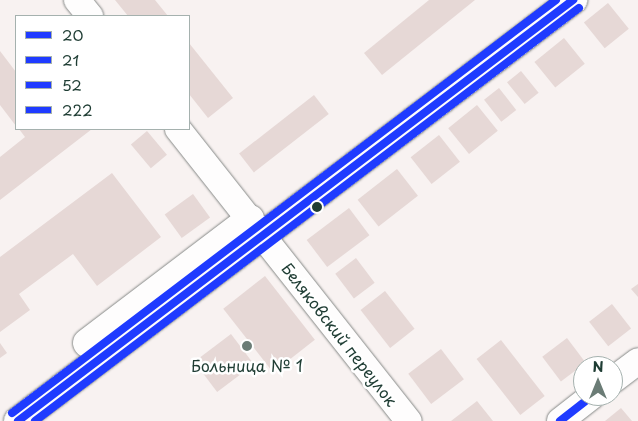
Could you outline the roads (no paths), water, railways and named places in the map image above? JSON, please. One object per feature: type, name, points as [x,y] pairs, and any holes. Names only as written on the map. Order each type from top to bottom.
[{"type":"main road","points":[[18,421],[255,226],[544,0]]},
{"type":"main road","points":[[0,412],[255,226],[573,0]]},
{"type":"street","points":[[77,0],[89,15]]},
{"type":"street","name":"Беляковский переулок","points":[[179,130],[409,421]]},
{"type":"street","points":[[623,372],[638,361]]},
{"type":"street","points":[[560,421],[579,406]]},
{"type":"place","name":"Больница № 1","points":[[247,346]]}]
